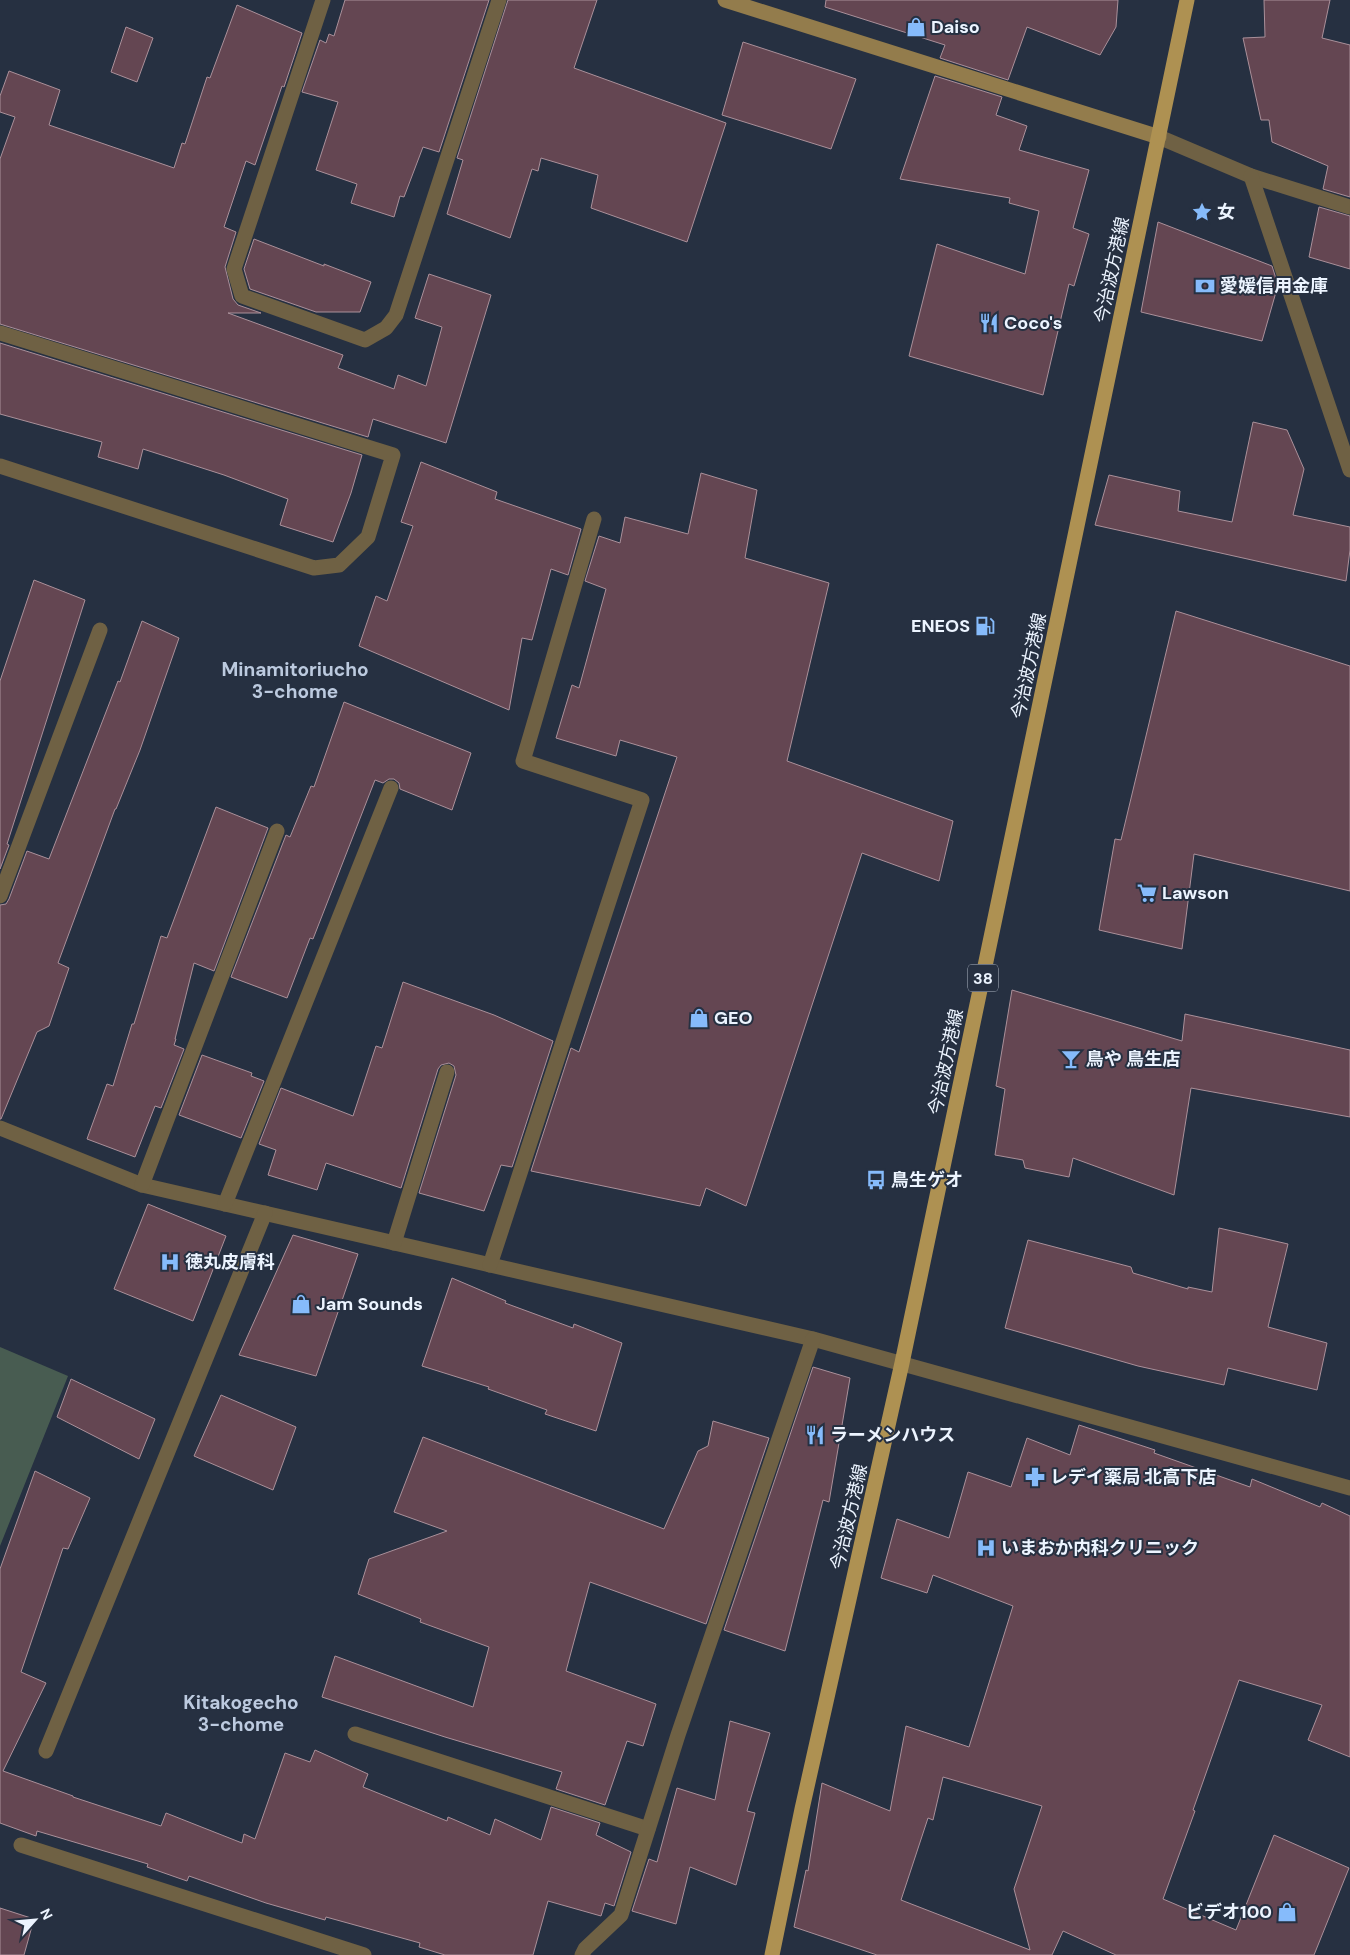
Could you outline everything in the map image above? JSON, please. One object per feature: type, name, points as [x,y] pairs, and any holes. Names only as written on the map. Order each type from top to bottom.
[{"type":"main road","name":"今治波方港線","points":[[772,1955],[802,1810],[902,1363],[1187,0]]},
{"type":"street","points":[[323,0],[234,269],[242,296],[365,340],[386,328],[396,315],[499,0]]},
{"type":"street","points":[[725,0],[1158,137],[1251,176],[1350,207]]},
{"type":"street","points":[[1251,176],[1350,470]]},
{"type":"street","points":[[0,332],[393,455],[368,537],[339,565],[314,568],[0,466]]},
{"type":"street","points":[[490,1265],[642,800],[523,761],[594,519]]},
{"type":"street","points":[[0,896],[100,630]]},
{"type":"street","points":[[225,1204],[391,788]]},
{"type":"street","points":[[142,1185],[277,831]]},
{"type":"street","points":[[394,1243],[447,1072]]},
{"type":"street","points":[[0,1128],[142,1185],[813,1339],[1350,1488]]},
{"type":"street","points":[[46,1751],[264,1213]]},
{"type":"street","points":[[582,1955],[585,1948],[621,1915],[678,1735],[813,1339]]},
{"type":"street","points":[[355,1734],[648,1829]]},
{"type":"street","points":[[22,1845],[364,1955]]},
{"type":"green space","points":[[0,1347],[68,1376],[0,1546]]},
{"type":"building","points":[[345,0],[489,0],[439,152],[423,147],[404,197],[400,196],[394,217],[351,203],[357,184],[316,170],[338,102],[302,92],[320,40],[326,43],[329,34],[334,36]]},
{"type":"building","points":[[508,0],[597,0],[574,68],[726,123],[687,242],[591,208],[598,175],[541,158],[538,171],[532,169],[510,238],[447,214],[463,160],[457,158]]},
{"type":"building","points":[[826,0],[1118,0],[1116,27],[1100,55],[1027,27],[1008,80],[940,58],[945,45],[825,7]]},
{"type":"building","points":[[1264,0],[1330,0],[1322,38],[1350,45],[1350,197],[1323,189],[1328,166],[1272,142],[1269,120],[1261,120],[1243,38],[1265,37]]},
{"type":"building","points":[[237,5],[302,33],[255,165],[246,161],[224,227],[236,232],[225,267],[233,299],[238,305],[261,313],[228,313],[343,355],[338,368],[394,389],[398,375],[426,386],[442,327],[415,318],[429,274],[491,295],[446,443],[373,419],[368,437],[0,324],[0,159],[15,117],[0,112],[0,96],[9,71],[60,90],[49,125],[174,168],[182,143],[185,144],[207,77],[210,78]]},
{"type":"building","points":[[126,27],[153,38],[137,82],[111,72]]},
{"type":"building","points":[[743,42],[856,79],[831,149],[722,115]]},
{"type":"building","points":[[935,76],[1002,97],[996,115],[1027,126],[1019,150],[1089,170],[1073,228],[1089,234],[1074,286],[1069,284],[1043,395],[909,356],[937,244],[1025,274],[1039,211],[1009,203],[1010,198],[900,179]]},
{"type":"building","points":[[1319,207],[1350,216],[1350,269],[1309,257]]},
{"type":"building","name":"愛媛信用金庫","points":[[1158,222],[1272,266],[1278,285],[1262,341],[1141,312]]},
{"type":"building","points":[[254,239],[371,282],[360,312],[316,312],[250,289],[244,269]]},
{"type":"building","points":[[0,343],[362,455],[351,493],[333,542],[280,525],[288,499],[224,475],[143,449],[138,469],[98,457],[102,442],[0,414]]},
{"type":"building","points":[[1253,422],[1287,430],[1304,469],[1293,515],[1350,527],[1350,550],[1346,581],[1095,525],[1109,475],[1180,491],[1178,511],[1232,522]]},
{"type":"building","points":[[421,462],[497,492],[495,499],[581,529],[568,575],[551,569],[532,640],[522,638],[509,710],[359,646],[376,596],[387,601],[413,526],[401,522]]},
{"type":"building","points":[[701,473],[757,490],[745,558],[829,583],[787,761],[953,821],[939,881],[862,853],[746,1206],[706,1188],[700,1206],[531,1171],[571,1048],[579,1052],[677,757],[620,740],[616,756],[556,738],[572,685],[579,688],[606,589],[585,581],[599,536],[620,543],[625,517],[688,534]]},
{"type":"building","points":[[34,580],[85,600],[0,869],[0,681]]},
{"type":"building","points":[[1176,611],[1350,666],[1350,891],[1194,854],[1182,949],[1099,930],[1115,839],[1121,840]]},
{"type":"building","points":[[142,621],[179,638],[140,750],[115,809],[58,963],[69,968],[49,1026],[37,1032],[0,1119],[0,905],[6,904],[9,899],[27,851],[49,859],[118,681],[120,682]]},
{"type":"building","points":[[344,702],[471,753],[452,810],[400,789],[399,783],[394,779],[389,779],[383,783],[375,780],[313,939],[310,938],[287,998],[231,977],[286,835],[290,837],[311,786],[314,787]]},
{"type":"building","points":[[216,807],[268,828],[214,971],[194,963],[174,1045],[184,1049],[161,1108],[155,1106],[135,1157],[87,1139],[107,1084],[113,1086],[161,936],[167,938]]},
{"type":"building","points":[[403,982],[494,1015],[553,1041],[512,1167],[501,1165],[484,1211],[419,1193],[456,1075],[454,1066],[449,1063],[441,1065],[438,1069],[401,1188],[326,1163],[317,1190],[268,1175],[276,1150],[259,1144],[281,1088],[353,1116],[376,1046],[382,1048]]},
{"type":"building","points":[[1012,990],[1182,1041],[1185,1014],[1350,1050],[1350,1117],[1191,1088],[1174,1195],[1073,1158],[1069,1177],[1025,1168],[1023,1160],[995,1155],[1005,1089],[996,1086]]},
{"type":"building","points":[[202,1055],[252,1073],[251,1076],[264,1081],[241,1138],[179,1115]]},
{"type":"building","name":"徳丸皮膚科","points":[[148,1204],[226,1236],[193,1321],[114,1289]]},
{"type":"building","points":[[1219,1228],[1288,1244],[1268,1327],[1327,1343],[1317,1390],[1228,1368],[1224,1385],[1138,1366],[1005,1328],[1028,1240],[1131,1267],[1133,1273],[1188,1289],[1188,1287],[1212,1292]]},
{"type":"building","name":"Jam Sounds","points":[[293,1235],[358,1254],[316,1376],[239,1355]]},
{"type":"building","points":[[452,1278],[506,1301],[505,1303],[573,1328],[574,1324],[622,1343],[596,1431],[545,1414],[547,1410],[488,1389],[489,1387],[422,1366]]},
{"type":"building","points":[[813,1367],[850,1378],[829,1502],[823,1500],[785,1651],[724,1630]]},
{"type":"building","points":[[71,1379],[155,1419],[139,1459],[57,1417]]},
{"type":"building","points":[[221,1395],[296,1427],[273,1490],[194,1456]]},
{"type":"building","points":[[713,1421],[769,1438],[706,1624],[590,1582],[566,1671],[656,1704],[643,1746],[627,1741],[605,1805],[556,1789],[562,1772],[322,1697],[335,1656],[473,1707],[489,1647],[420,1622],[421,1619],[358,1594],[369,1559],[447,1531],[394,1512],[423,1437],[664,1529],[698,1451],[708,1446]]},
{"type":"building","points":[[1079,1425],[1155,1450],[1154,1453],[1250,1487],[1252,1479],[1320,1507],[1322,1503],[1350,1516],[1350,1757],[1308,1740],[1322,1705],[1239,1680],[1163,1899],[1236,1930],[1274,1835],[1349,1868],[1314,1955],[1116,1955],[1063,1931],[1052,1955],[877,1955],[794,1927],[806,1870],[808,1871],[822,1783],[890,1811],[906,1726],[969,1747],[1013,1606],[933,1575],[927,1593],[881,1578],[897,1519],[949,1538],[968,1472],[1011,1487],[1027,1438],[1070,1455]],"holes":[[[943,1777],[1042,1806],[1014,1889],[1030,1950],[901,1900],[928,1818],[933,1820]]]},
{"type":"building","points":[[35,1471],[90,1498],[68,1549],[63,1548],[21,1672],[46,1683],[3,1771],[73,1797],[161,1826],[166,1813],[242,1843],[244,1834],[255,1839],[285,1753],[310,1762],[315,1750],[368,1774],[363,1787],[447,1821],[448,1817],[490,1835],[495,1819],[541,1840],[551,1807],[600,1823],[596,1835],[631,1852],[614,1906],[605,1903],[601,1916],[548,1901],[533,1955],[445,1955],[419,1947],[420,1943],[326,1917],[325,1920],[266,1903],[189,1876],[187,1881],[147,1867],[148,1864],[37,1831],[36,1836],[0,1823],[0,1569]]},
{"type":"building","points":[[730,1721],[770,1733],[747,1811],[755,1813],[736,1885],[690,1867],[676,1924],[632,1911],[649,1859],[657,1862],[677,1788],[715,1800]]},
{"type":"building","points":[[0,1908],[34,1919],[24,1955],[0,1955]]},
{"type":"place","name":"Daiso","points":[[916,27]]},
{"type":"place","name":"女","points":[[1202,212]]},
{"type":"place","name":"愛媛信用金庫","points":[[1205,286]]},
{"type":"place","name":"Coco's","points":[[989,323]]},
{"type":"place","name":"ENEOS","points":[[985,626]]},
{"type":"place","name":"Lawson","points":[[1147,893]]},
{"type":"place","name":"GEO","points":[[699,1018]]},
{"type":"place","name":"鳥や 鳥生店","points":[[1071,1059]]},
{"type":"place","name":"鳥生ゲオ","points":[[876,1180]]},
{"type":"place","name":"徳丸皮膚科","points":[[170,1262]]},
{"type":"place","name":"Jam Sounds","points":[[301,1304]]},
{"type":"place","name":"ラーメンハウス","points":[[815,1435]]},
{"type":"place","name":"レデイ薬局 北高下店","points":[[1035,1477]]},
{"type":"place","name":"いまおか内科クリニック","points":[[986,1548]]},
{"type":"place","name":"ビデオ100","points":[[1287,1912]]},
{"type":"district","name":"Minamitoriucho 3-chome","points":[[295,680]]},
{"type":"district","name":"Kitakogecho 3-chome","points":[[241,1713]]}]
